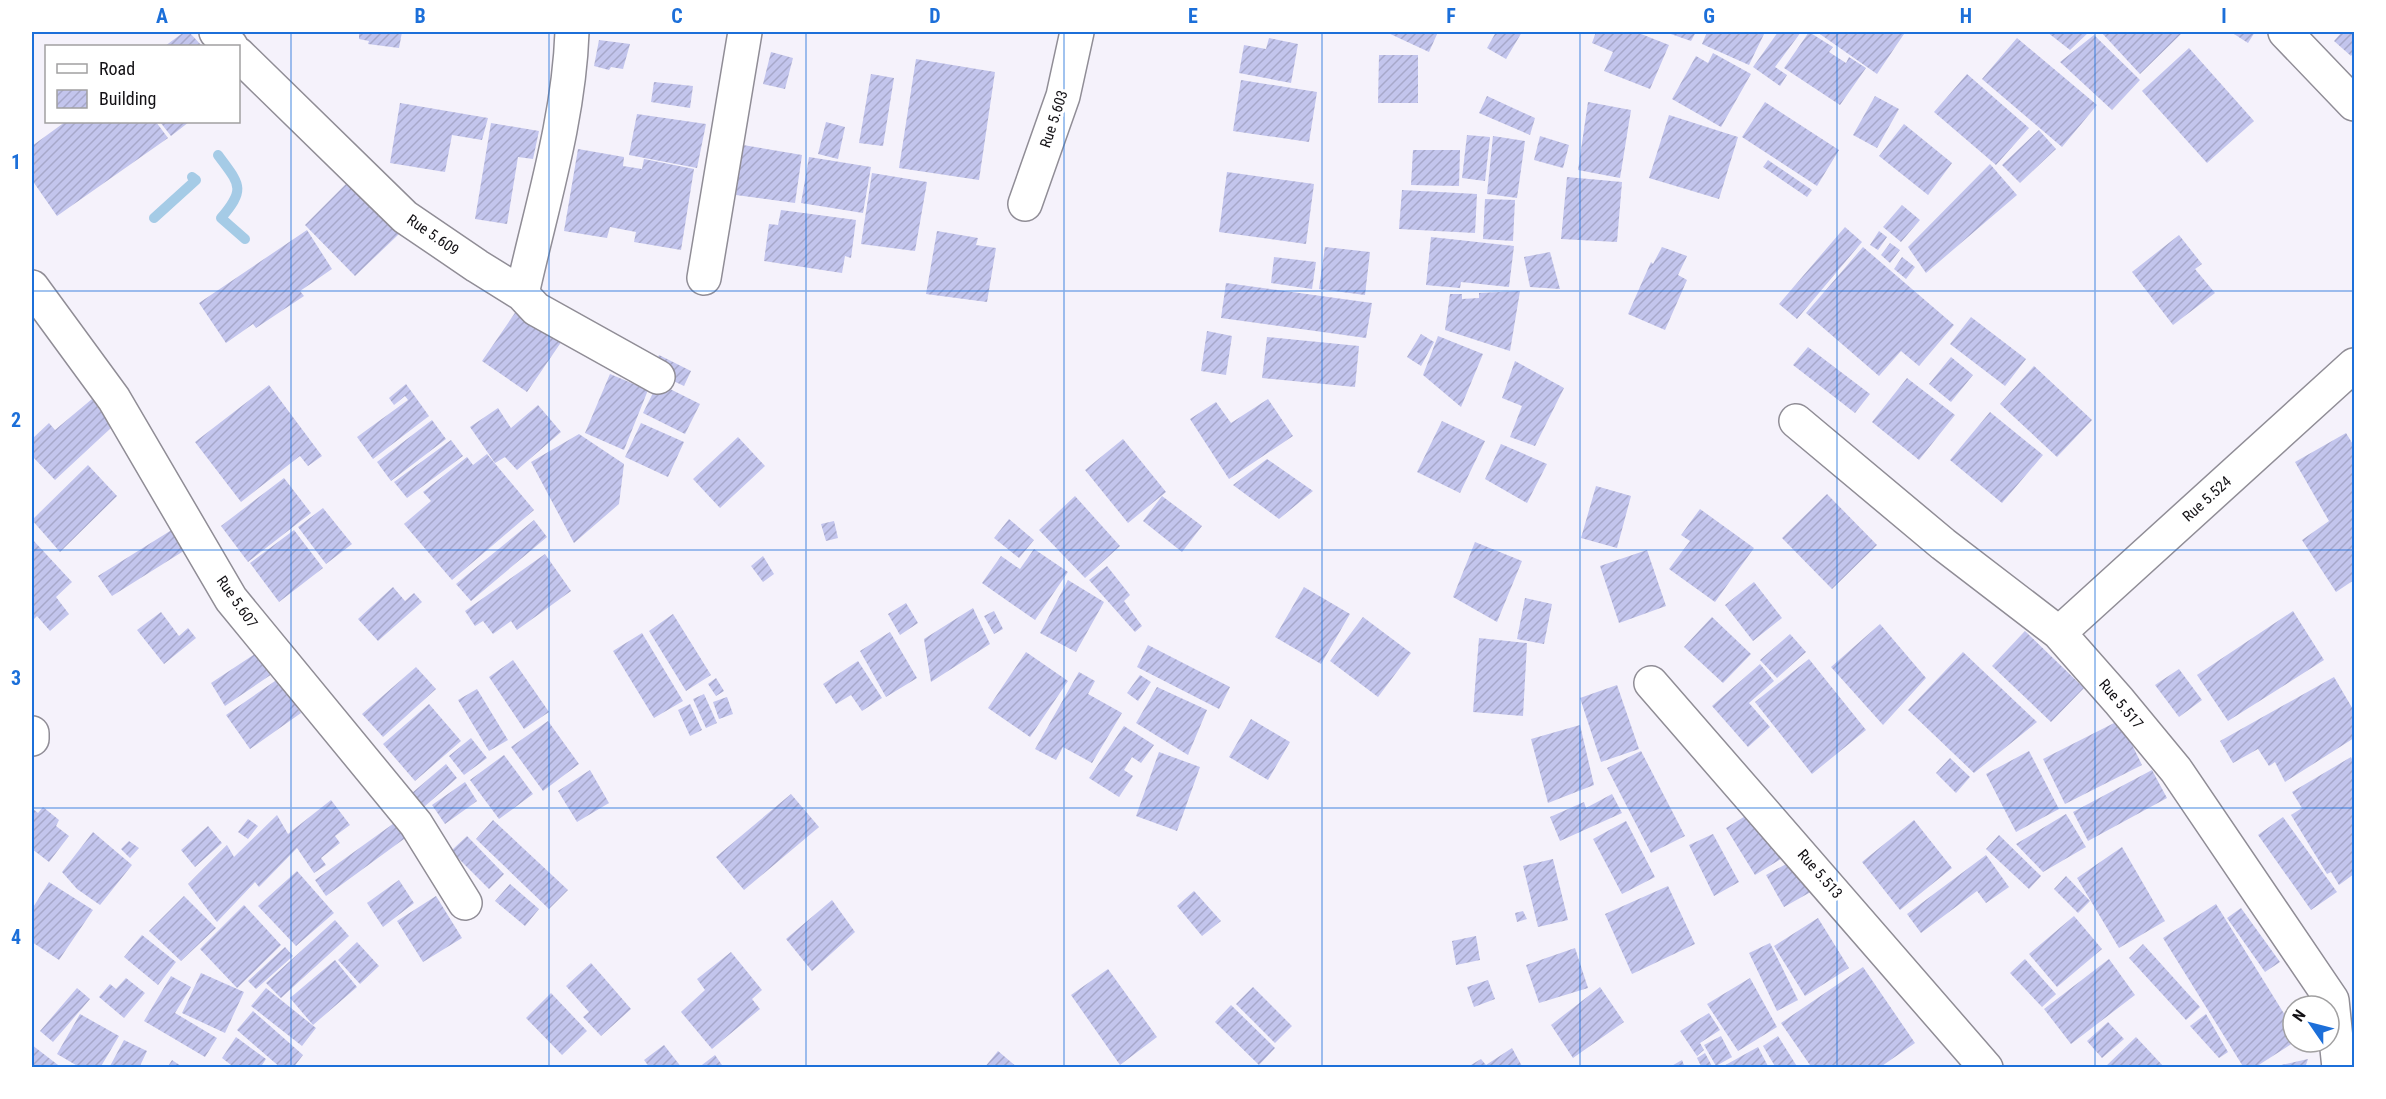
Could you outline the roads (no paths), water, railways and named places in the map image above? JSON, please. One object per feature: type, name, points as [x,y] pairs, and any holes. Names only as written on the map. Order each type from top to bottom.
[{"type":"street","points":[[216,32],[230,45]]},
{"type":"street","points":[[522,294],[559,132],[571,56],[572,32]]},
{"type":"street","points":[[704,278],[745,32]]},
{"type":"street","name":"Rue 5.603","points":[[1025,204],[1063,96],[1077,32]]},
{"type":"street","points":[[2285,32],[2355,104]]},
{"type":"street","name":"Rue 5.609","points":[[240,56],[405,216],[522,294],[536,309],[658,377]]},
{"type":"street","name":"Rue 5.607","points":[[32,286],[114,399],[231,599],[416,824],[465,903]]},
{"type":"street","name":"Rue 5.524","points":[[2059,633],[2355,365]]},
{"type":"street","name":"Rue 5.517","points":[[1796,420],[1943,544],[2059,633],[2176,770],[2332,1000],[2339,1068]]},
{"type":"street","name":"Rue 5.513","points":[[1651,683],[1986,1068]]},
{"type":"street","points":[[32,733],[32,739]]},
{"type":"waterway","points":[[218,155],[237,186],[234,200],[221,218],[245,239]]},
{"type":"waterway","points":[[154,218],[196,180],[192,177]]}]
